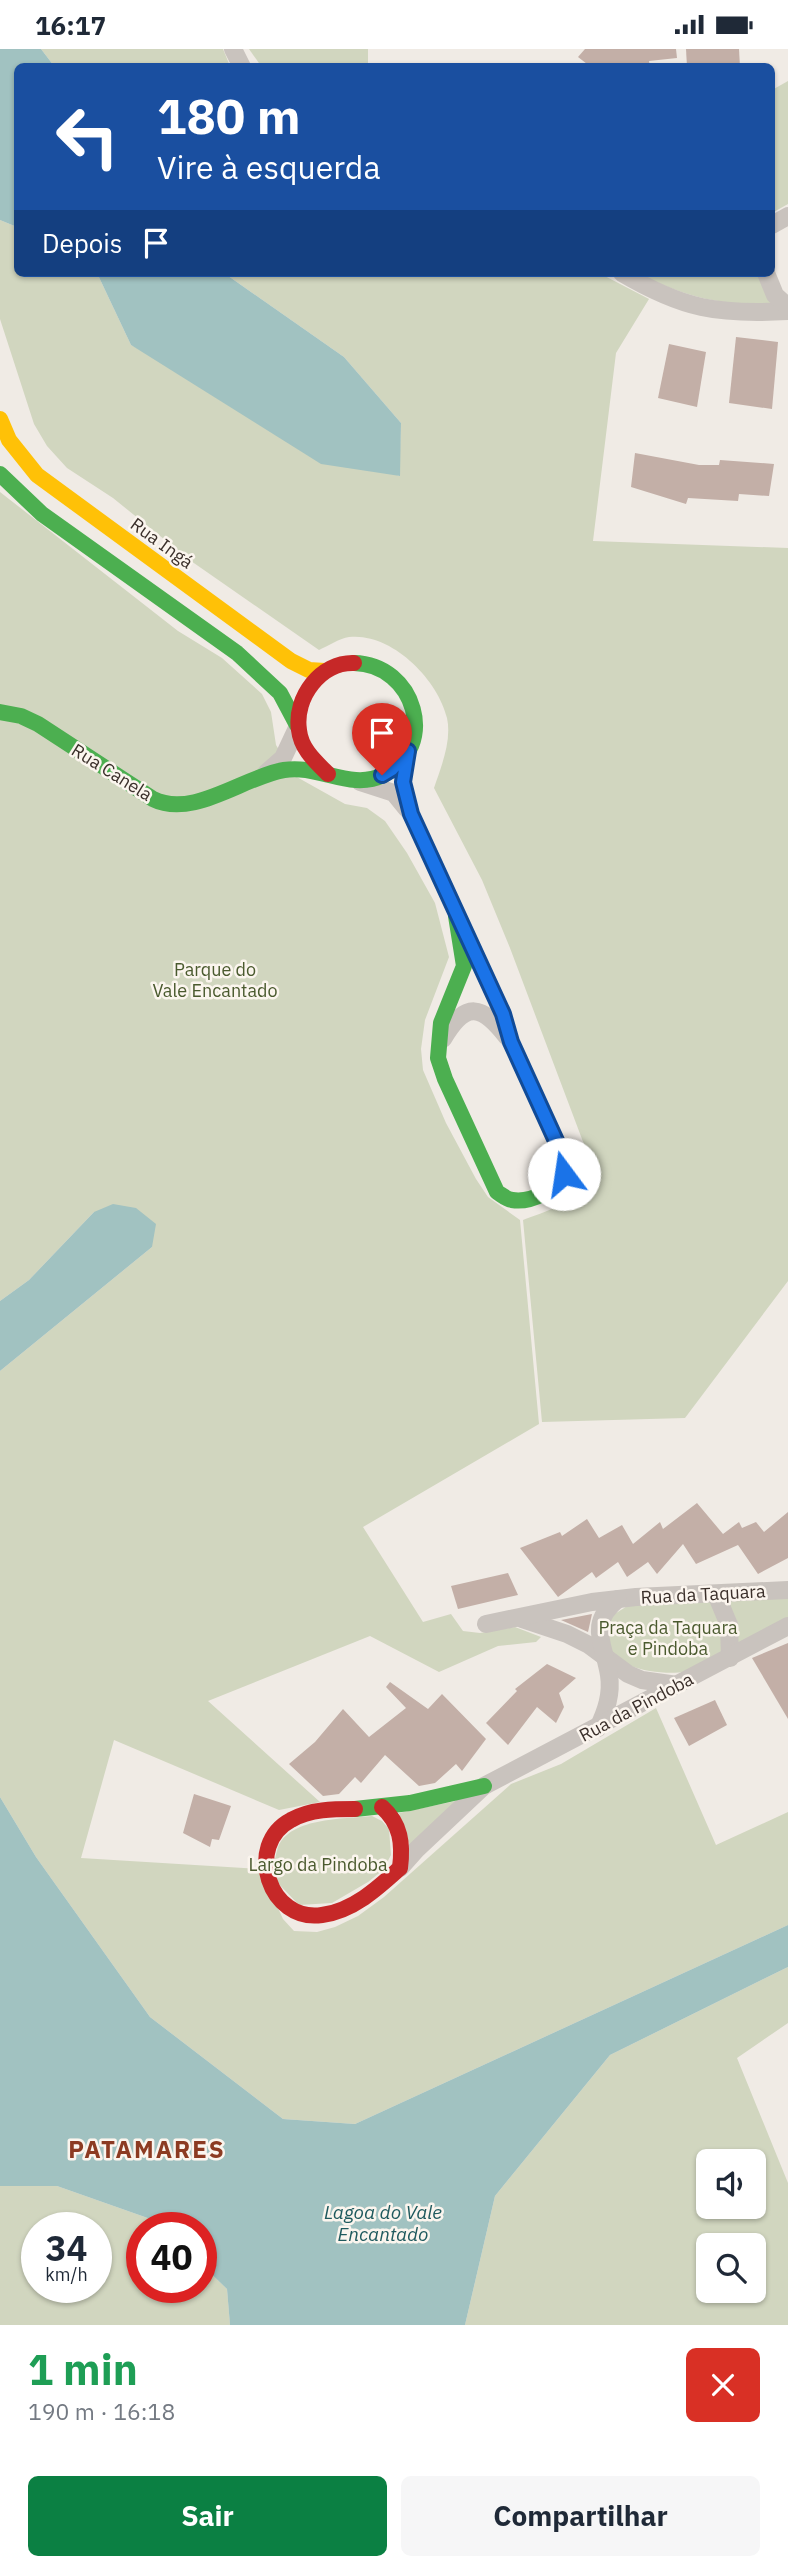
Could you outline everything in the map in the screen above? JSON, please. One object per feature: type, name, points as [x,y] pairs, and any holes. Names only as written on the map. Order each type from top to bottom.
[{"type":"street","points":[[629,277],[653,291],[698,307],[729,311],[788,309]]},
{"type":"street","points":[[768,277],[775,295],[788,309]]},
{"type":"street","name":"Rua Ingá","points":[[0,419],[9,440],[37,475],[291,661],[309,670],[325,671]]},
{"type":"street","points":[[0,474],[42,514],[237,653],[280,693],[307,755],[317,766],[328,774],[394,793],[411,814]]},
{"type":"street","points":[[297,727],[298,709],[303,694],[312,681],[339,664],[362,663],[384,669],[397,678],[407,691],[414,712],[414,736],[408,751],[403,782],[411,814],[503,1014],[511,1042],[565,1165],[559,1182],[523,1200],[505,1198],[498,1192],[441,1069],[438,1047],[441,1023],[464,966],[456,916]]},
{"type":"street","name":"Rua Canela","points":[[0,712],[21,716],[38,724],[153,799],[167,805],[182,805],[266,773],[298,768],[328,774]]},
{"type":"street","name":"Rua Canela","points":[[266,773],[283,758],[297,727]]},
{"type":"street","points":[[357,782],[370,780],[392,769],[408,751]]},
{"type":"street","points":[[438,1047],[456,1020],[475,1010],[485,1012],[511,1042]]},
{"type":"street","name":"Rua da Taquara","points":[[486,1624],[592,1602],[661,1594],[788,1590]]},
{"type":"street","points":[[716,1594],[729,1625],[730,1658]]},
{"type":"street","name":"Rua da Taquara","points":[[598,1728],[610,1694],[610,1676],[600,1636],[602,1616],[618,1599]]},
{"type":"street","points":[[521,1618],[567,1634],[603,1654],[615,1667],[628,1674],[677,1685]]},
{"type":"street","name":"Rua da Pindoba","points":[[484,1786],[400,1867],[362,1899],[319,1916],[305,1916],[286,1907],[272,1891],[266,1877],[264,1861],[275,1832],[286,1821],[318,1812],[433,1800],[484,1786],[788,1626]]},
{"type":"street","points":[[382,1807],[392,1815],[398,1825],[403,1851],[400,1867]]},
{"type":"green space","points":[[41,49],[223,49],[229,63],[52,63]]},
{"type":"green space","points":[[249,49],[368,49],[368,63],[259,63]]},
{"type":"green space","points":[[788,81],[788,204],[775,211],[775,88]]},
{"type":"green space","points":[[0,220],[14,226],[14,277],[99,277],[131,345],[399,476],[401,423],[344,357],[230,277],[607,277],[649,299],[616,353],[593,541],[788,548],[788,1281],[685,1418],[542,1422],[523,1220],[565,1202],[577,1189],[585,1147],[482,880],[434,788],[445,754],[448,727],[442,703],[434,688],[410,661],[381,642],[365,637],[349,637],[319,650],[191,561],[113,498],[67,468],[47,446],[34,424],[0,319]]},
{"type":"green space","points":[[646,277],[759,277],[775,306],[737,304],[705,298]]},
{"type":"green space","name":"Parque do Vale Encantado","points":[[0,492],[178,631],[222,658],[262,694],[271,712],[276,745],[295,776],[345,804],[367,808],[385,821],[407,853],[435,903],[449,957],[425,1020],[421,1049],[423,1070],[446,1123],[476,1179],[488,1197],[520,1220],[539,1424],[363,1527],[423,1622],[451,1614],[463,1631],[480,1633],[515,1627],[541,1637],[536,1642],[498,1646],[439,1672],[370,1636],[208,1701],[320,1802],[279,1810],[114,1740],[81,1858],[260,1869],[283,1919],[294,1931],[317,1932],[358,1916],[384,1897],[511,1784],[561,1764],[656,1708],[716,1845],[788,1812],[788,1925],[355,2124],[283,2119],[150,2017],[36,1857],[0,1797],[0,1371],[152,1247],[94,1212],[29,1280],[0,1301]]},
{"type":"green space","name":"Praça da Taquara e Pindoba","points":[[788,1593],[788,1618],[685,1672],[636,1668],[624,1663],[608,1647],[605,1635],[608,1618],[629,1605]]},
{"type":"green space","points":[[456,1801],[410,1846],[399,1813]]},
{"type":"green space","name":"Largo da Pindoba","points":[[372,1816],[382,1821],[389,1829],[391,1855],[383,1870],[368,1882],[332,1903],[299,1905],[274,1879],[277,1851],[282,1840],[291,1832],[332,1819]]},
{"type":"green space","points":[[788,1967],[788,2023],[737,2058],[788,2183],[788,2325],[465,2325],[495,2196],[610,2055]]},
{"type":"green space","points":[[0,2186],[57,2186],[131,2212],[126,2212],[126,2303],[217,2303],[217,2279],[227,2289],[230,2325],[0,2325]]},
{"type":"water","points":[[0,49],[41,49],[52,63],[14,63],[14,226],[0,220]]},
{"type":"water","points":[[99,277],[230,277],[344,357],[401,423],[400,476],[321,464],[131,345]]},
{"type":"water","points":[[113,1204],[136,1208],[156,1224],[152,1247],[0,1371],[0,1301],[29,1280],[94,1212]]},
{"type":"water","name":"Lagoa do Vale Encantado","points":[[0,1797],[36,1857],[150,2017],[283,2119],[355,2124],[788,1925],[788,1967],[610,2055],[495,2196],[465,2325],[230,2325],[227,2289],[217,2279],[217,2212],[131,2212],[57,2186],[0,2186]]},
{"type":"building","points":[[585,49],[676,49],[677,58],[649,63],[586,63],[578,57]]},
{"type":"building","points":[[686,49],[739,49],[740,63],[687,63]]},
{"type":"building","points":[[736,337],[778,342],[772,409],[729,403]]},
{"type":"building","points":[[669,344],[706,352],[697,407],[658,398]]},
{"type":"building","points":[[635,453],[699,465],[719,465],[720,460],[774,464],[769,496],[739,494],[738,501],[688,498],[686,504],[631,487]]},
{"type":"building","points":[[697,1503],[723,1534],[739,1522],[742,1528],[756,1522],[764,1532],[788,1512],[788,1558],[758,1574],[738,1545],[696,1564],[683,1544],[657,1574],[648,1562],[627,1577],[618,1562],[596,1578],[592,1572],[558,1597],[520,1548],[560,1532],[562,1536],[587,1519],[599,1538],[622,1525],[633,1544],[660,1522],[663,1529]]},
{"type":"building","points":[[508,1573],[518,1595],[458,1609],[451,1586]]},
{"type":"building","points":[[592,1614],[588,1632],[561,1620]]},
{"type":"building","points":[[788,1643],[788,1719],[752,1658]]},
{"type":"building","points":[[547,1664],[576,1678],[559,1693],[564,1707],[556,1723],[537,1707],[508,1745],[486,1723],[517,1691],[515,1689]]},
{"type":"building","points":[[390,1682],[428,1709],[442,1694],[486,1739],[462,1771],[456,1764],[435,1783],[419,1786],[385,1755],[361,1783],[355,1777],[339,1794],[323,1796],[289,1764],[315,1742],[343,1709],[369,1737],[406,1708],[386,1687]]},
{"type":"building","points":[[715,1700],[727,1725],[689,1746],[674,1718]]},
{"type":"building","points":[[194,1794],[231,1806],[219,1840],[212,1839],[210,1847],[183,1833]]},
{"type":"traffic: fast","points":[[0,474],[42,514],[237,653],[280,693],[297,725]]},
{"type":"traffic: fast","points":[[0,712],[21,716],[38,724],[153,799],[168,804],[201,800],[284,770],[297,769],[347,779],[371,779],[383,775],[401,762],[411,746],[415,728],[413,709],[405,691],[392,677],[375,667],[354,663]]},
{"type":"traffic: fast","points":[[408,751],[403,782],[411,814],[503,1014],[511,1042],[562,1154],[562,1178],[551,1189],[535,1197],[510,1199],[497,1192],[438,1058],[441,1023],[464,966],[456,916]]},
{"type":"traffic: fast","points":[[355,1809],[410,1803],[484,1786]]},
{"type":"traffic: slow","points":[[0,419],[9,440],[37,475],[291,661],[309,670],[325,671]]},
{"type":"traffic: jam","points":[[328,774],[309,754],[300,737],[301,705],[312,684],[321,675],[331,668],[354,663]]},
{"type":"traffic: jam","points":[[355,1809],[306,1814],[291,1820],[277,1832],[269,1847],[266,1863],[269,1880],[288,1907],[304,1914],[333,1913],[355,1904],[400,1868],[401,1851],[397,1827],[382,1807]]},
{"type":"district","name":"PATAMARES","points":[[147,2149]]},
{"type":"route","points":[[382,775],[392,769],[408,751],[403,782],[411,814],[503,1014],[511,1042],[562,1154],[564,1174]]}]
